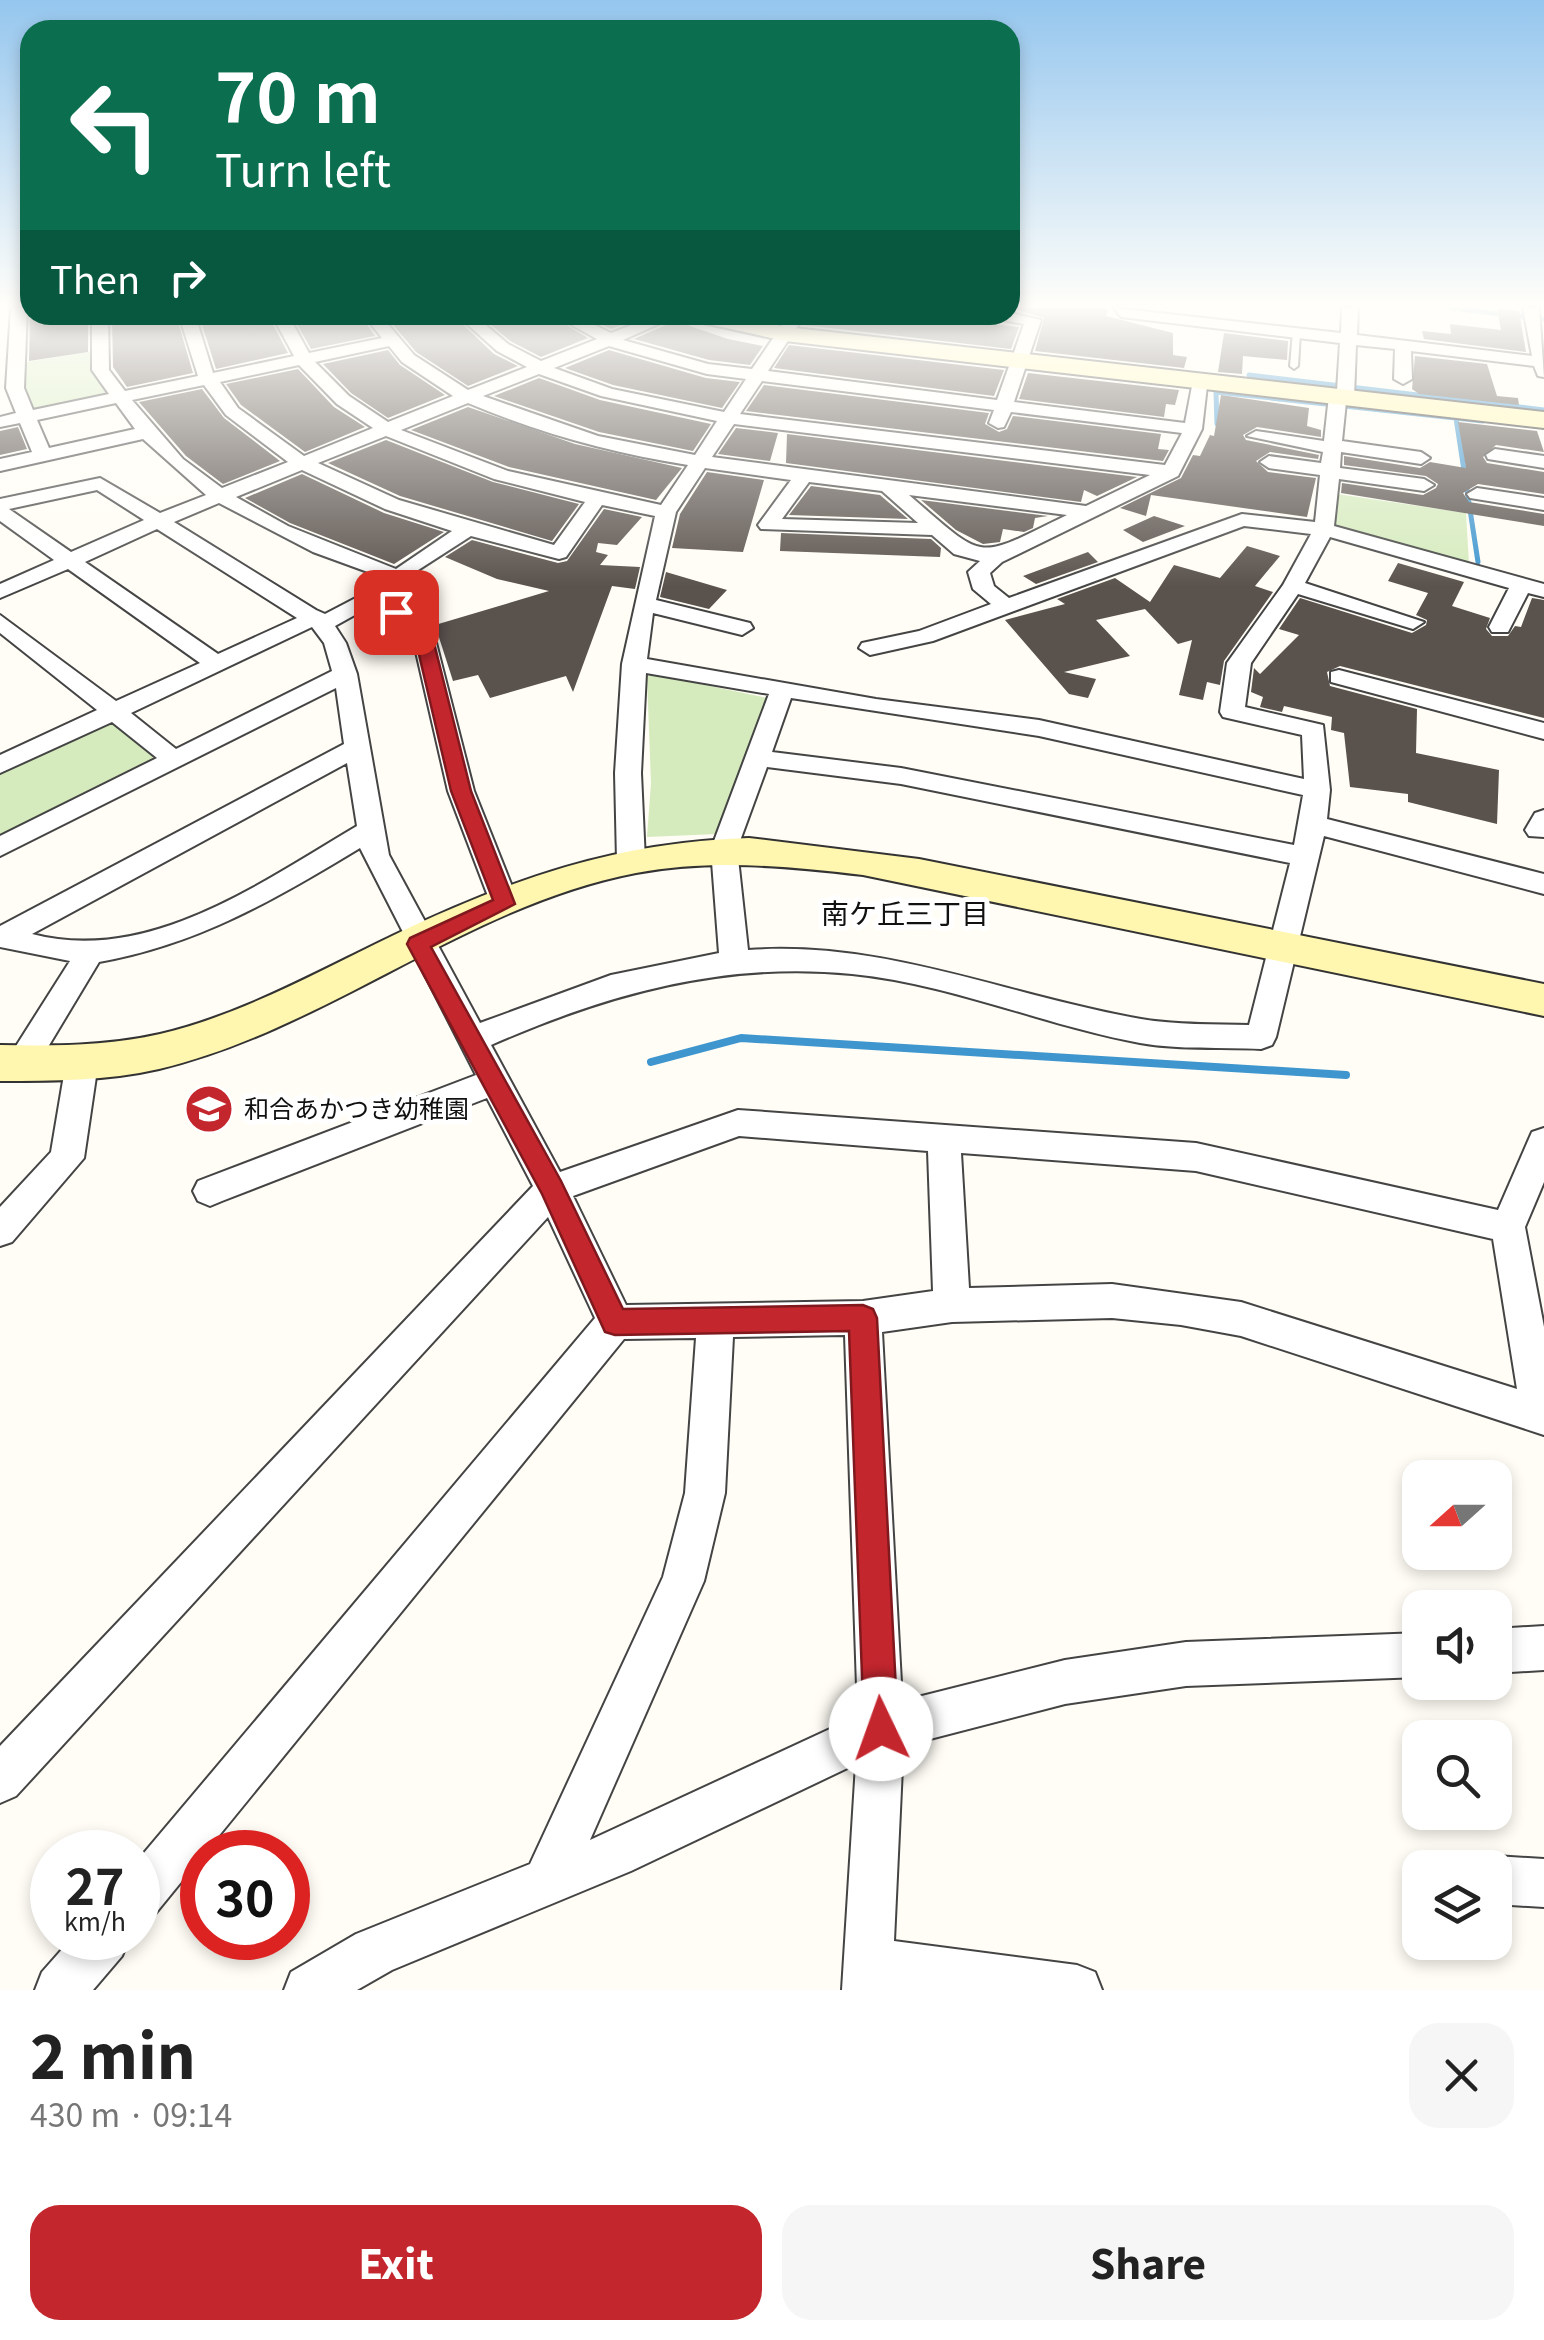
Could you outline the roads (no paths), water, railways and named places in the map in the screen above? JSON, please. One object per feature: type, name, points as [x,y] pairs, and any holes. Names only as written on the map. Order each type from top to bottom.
[{"type":"street","points":[[19,401],[43,456]]},
{"type":"street","points":[[0,422],[99,401]]},
{"type":"street","points":[[124,401],[144,433],[221,497],[290,533],[398,577],[466,530]]},
{"type":"street","points":[[229,401],[258,435],[303,464],[383,504],[466,530],[559,553],[596,499]]},
{"type":"street","points":[[347,401],[426,448],[512,478],[666,512]]},
{"type":"street","points":[[0,592],[163,520],[460,401]]},
{"type":"street","points":[[480,401],[532,422],[623,448],[804,476],[1089,512]]},
{"type":"street","points":[[645,401],[732,417],[1172,472]]},
{"type":"street","points":[[631,861],[628,773],[634,664],[666,512],[743,401]]},
{"type":"street","points":[[961,401],[1193,429]]},
{"type":"street","points":[[989,449],[1006,401]]},
{"type":"street","points":[[1008,607],[984,589],[979,572],[995,558],[1172,472],[1193,429],[1198,401]]},
{"type":"street","points":[[472,1040],[560,1000],[659,972],[734,960],[852,963],[922,976],[1142,1032],[1261,1037],[1313,824],[1317,790],[1314,730],[1232,712],[1239,663],[1293,586],[1324,529],[1340,401]]},
{"type":"street","points":[[1375,401],[1544,420]]},
{"type":"street","points":[[0,465],[144,433]]},
{"type":"street","points":[[1256,436],[1331,458],[1423,471]]},
{"type":"street","points":[[1495,455],[1544,462]]},
{"type":"street","points":[[1269,462],[1331,458]]},
{"type":"street","points":[[804,476],[768,526],[934,529]]},
{"type":"street","points":[[0,508],[100,484],[319,620],[345,674],[360,746],[375,855],[418,944],[552,1189],[615,1322]]},
{"type":"street","points":[[888,486],[960,550],[995,558]]},
{"type":"street","points":[[1477,494],[1544,504]]},
{"type":"street","points":[[0,508],[66,562],[218,664]]},
{"type":"street","points":[[870,648],[926,636],[1235,521],[1324,529],[1533,588],[1500,628]]},
{"type":"street","points":[[1293,586],[1413,622]]},
{"type":"street","points":[[1,763],[371,597],[421,627],[461,791],[504,904]]},
{"type":"street","points":[[644,604],[742,628]]},
{"type":"street","points":[[0,622],[175,760]]},
{"type":"street","points":[[634,664],[782,691],[1039,728],[1317,790]]},
{"type":"street","points":[[0,847],[345,674]]},
{"type":"street","points":[[1339,677],[1544,731]]},
{"type":"street","points":[[734,960],[724,849],[782,691]]},
{"type":"street","points":[[2,937],[360,746]]},
{"type":"street","points":[[758,758],[900,776],[1303,856]]},
{"type":"street","points":[[1313,824],[1544,884]]},
{"type":"street","points":[[2,937],[29,948],[90,951],[141,946],[215,921],[371,830]]},
{"type":"street","points":[[11,1063],[82,1063],[179,1047],[257,1020],[504,904],[585,873],[631,861],[724,849],[863,862],[1544,1000]]},
{"type":"street","points":[[11,1063],[90,951]]},
{"type":"street","points":[[0,1230],[67,1158],[82,1063]]},
{"type":"street","points":[[210,1190],[492,1082]]},
{"type":"street","points":[[0,1780],[552,1189],[738,1123],[1196,1157],[1508,1227]]},
{"type":"street","points":[[944,1138],[952,1305]]},
{"type":"street","points":[[615,1322],[863,1318],[952,1305],[1112,1302],[1181,1308],[1241,1319],[1542,1416],[1508,1227],[1544,1142]]},
{"type":"street","points":[[863,1318],[881,1729],[868,1976],[1077,1990]]},
{"type":"street","points":[[160,1870],[615,1322]]},
{"type":"street","points":[[546,1881],[683,1581],[705,1492],[714,1322]]},
{"type":"street","points":[[1512,1650],[1544,1648]]},
{"type":"street","points":[[310,1990],[374,1952],[546,1881],[881,1729],[1065,1682],[1186,1664],[1402,1656]]},
{"type":"street","points":[[1512,1881],[1544,1884]]},
{"type":"street","points":[[60,1990],[85,1960]]},
{"type":"waterway","points":[[1216,401],[1217,424]]},
{"type":"waterway","points":[[1298,401],[1456,418]]},
{"type":"waterway","points":[[1467,401],[1544,410]]},
{"type":"waterway","points":[[1456,418],[1483,421]]},
{"type":"waterway","points":[[1456,418],[1478,562]]},
{"type":"waterway","points":[[651,1062],[741,1038],[1346,1075]]},
{"type":"place","name":"和合あかつき幼稚園","points":[[209,1109]]},
{"type":"district","name":"南ケ丘三丁目","points":[[905,914]]}]
